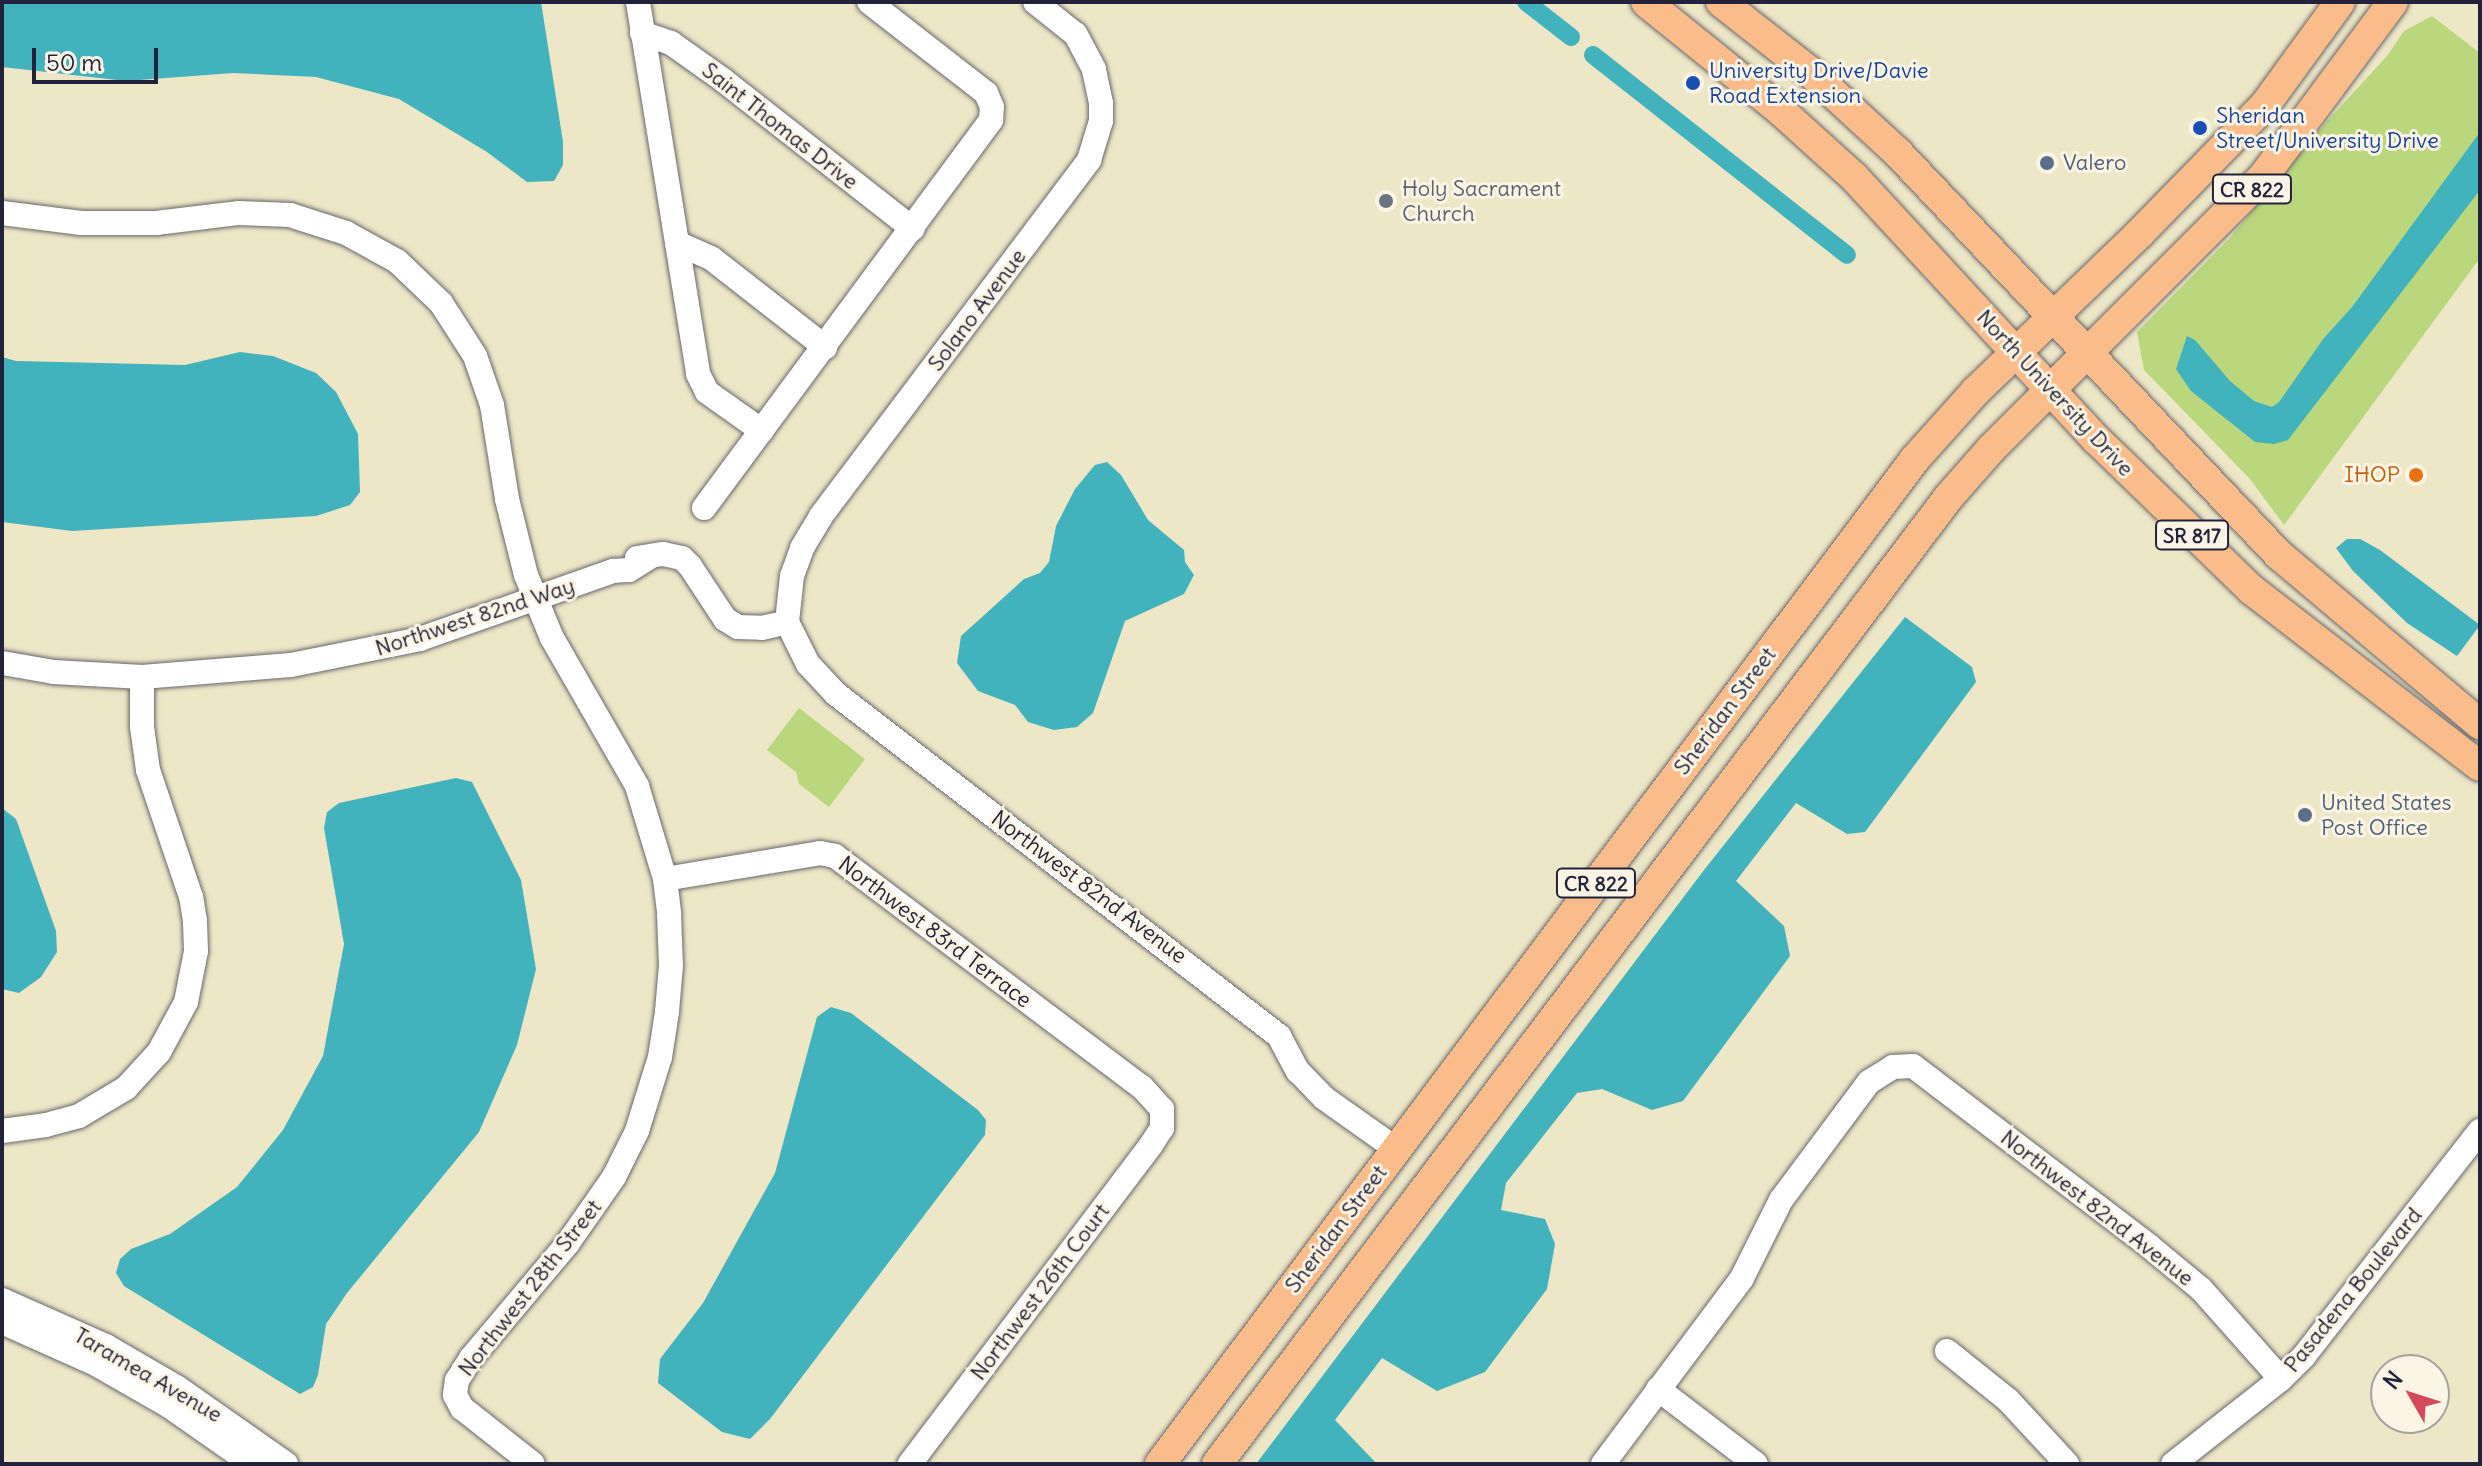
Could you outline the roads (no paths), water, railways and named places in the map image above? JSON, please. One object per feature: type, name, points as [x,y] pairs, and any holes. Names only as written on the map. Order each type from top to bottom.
[{"type":"main road","name":"North University Drive","points":[[1646,2],[1781,111],[1854,177],[2157,501],[2252,590],[2480,766]]},
{"type":"main road","name":"SR 817","points":[[1721,2],[1809,71],[1897,152],[2279,555],[2480,724]]},
{"type":"main road","name":"Sheridan Street","points":[[1160,1464],[1848,544],[1915,459],[2016,352],[2265,105],[2340,2]]},
{"type":"main road","name":"CR 822","points":[[1217,1464],[1890,571],[1991,449],[2263,177],[2393,2]]},
{"type":"street","points":[[638,2],[702,384],[714,398],[762,431]]},
{"type":"street","points":[[704,508],[988,129],[992,107],[986,93],[869,2]]},
{"type":"street","name":"Solano Avenue","points":[[787,622],[792,576],[802,548],[821,516],[1089,160],[1101,121],[1101,103],[1094,69],[1075,34],[1035,2]]},
{"type":"street","name":"Saint Thomas Drive","points":[[642,33],[671,43],[710,71],[913,229]]},
{"type":"street","name":"Northwest 28th Street","points":[[2,213],[81,223],[156,223],[239,213],[290,215],[346,233],[397,261],[441,303],[475,356],[492,405],[507,499],[536,599],[563,657],[637,786],[665,879],[671,965],[660,1057],[637,1131],[614,1177],[568,1243],[471,1358],[457,1380],[455,1395],[471,1417],[533,1464]]},
{"type":"street","points":[[677,243],[711,258],[825,347]]},
{"type":"street","name":"Northwest 82nd Way","points":[[2,663],[54,672],[142,677],[231,672],[350,655],[420,639],[536,599],[613,571],[626,559],[663,554],[682,558],[725,619],[738,627],[762,628],[787,622]]},
{"type":"street","name":"Northwest 82nd Avenue","points":[[787,622],[808,664],[836,694],[1279,1036],[1298,1071],[1324,1098],[1396,1149]]},
{"type":"street","points":[[2,1131],[79,1116],[126,1088],[159,1052],[186,1002],[196,951],[191,897],[148,770],[142,727],[142,677]]},
{"type":"street","name":"Northwest 83rd Terrace","points":[[665,879],[820,853],[835,856],[1142,1087],[1156,1100],[1164,1118]]},
{"type":"street","name":"Northwest 82nd Avenue","points":[[1658,1389],[1742,1278],[1781,1200],[1869,1082],[1893,1067],[1913,1066],[2201,1289],[2281,1379]]},
{"type":"street","name":"Northwest 26th Court","points":[[910,1464],[1151,1145],[1164,1118]]},
{"type":"street","name":"Pasadena Boulevard","points":[[2186,1460],[2304,1356],[2472,1157],[2480,1131]]},
{"type":"street","name":"Taramea Avenue","points":[[2,1300],[106,1346],[178,1388],[286,1464]]},
{"type":"street","name":"Taramea Avenue","points":[[2,1322],[96,1364],[169,1406],[252,1464]]},
{"type":"street","points":[[1947,1351],[2008,1400],[2067,1464]]},
{"type":"street","points":[[1603,1464],[1658,1389],[1756,1464]]},
{"type":"water","points":[[2,2],[541,2],[563,142],[563,165],[554,181],[527,182],[487,152],[399,99],[316,77],[233,73],[126,81],[2,67]]},
{"type":"water","points":[[2480,132],[2480,190],[2288,440],[2274,444],[2255,442],[2191,391],[2176,369],[2187,336],[2195,340],[2230,381],[2254,401],[2272,407],[2279,402]]},
{"type":"water","points":[[240,352],[273,356],[316,373],[336,392],[358,434],[360,492],[350,505],[316,516],[72,531],[2,522],[2,357],[16,361],[185,365]]},
{"type":"water","points":[[1107,462],[1121,475],[1148,520],[1184,550],[1185,562],[1194,575],[1184,594],[1125,621],[1093,713],[1077,727],[1054,730],[1028,722],[1015,705],[978,691],[957,663],[961,636],[1024,579],[1040,573],[1049,562],[1056,526],[1075,489],[1095,465]]},
{"type":"water","points":[[2347,539],[2360,539],[2380,550],[2480,625],[2457,656],[2407,623],[2353,571],[2336,548]]},
{"type":"water","points":[[1905,617],[1972,667],[1976,682],[1865,832],[1847,834],[1796,803],[1736,881],[1784,926],[1790,956],[1683,1101],[1652,1110],[1602,1089],[1577,1093],[1506,1183],[1501,1210],[1545,1219],[1555,1244],[1547,1289],[1485,1372],[1437,1391],[1382,1358],[1335,1420],[1377,1464],[1256,1464],[1704,870]]},
{"type":"water","points":[[456,778],[472,782],[521,880],[536,969],[517,1045],[479,1132],[347,1293],[326,1324],[318,1375],[313,1387],[300,1394],[124,1286],[116,1273],[120,1259],[131,1249],[170,1234],[237,1187],[283,1130],[323,1056],[344,944],[324,828],[327,812],[339,803]]},
{"type":"water","points":[[2,808],[16,819],[56,931],[57,952],[41,977],[19,993],[2,989]]},
{"type":"water","points":[[831,1007],[851,1013],[978,1110],[986,1120],[985,1135],[770,1419],[750,1439],[722,1432],[658,1383],[660,1359],[703,1303],[775,1173],[817,1017]]},
{"type":"waterway","points":[[1526,2],[1571,37]]},
{"type":"waterway","points":[[1593,55],[1847,255]]},
{"type":"place","name":"University Drive/Davie Road Extension","points":[[1693,83]]},
{"type":"place","name":"Sheridan Street/University Drive","points":[[2200,128]]},
{"type":"place","name":"Valero","points":[[2047,163]]},
{"type":"place","name":"Holy Sacrament Church","points":[[1386,201]]},
{"type":"place","name":"IHOP","points":[[2416,475]]},
{"type":"place","name":"United States Post Office","points":[[2305,815]]}]
